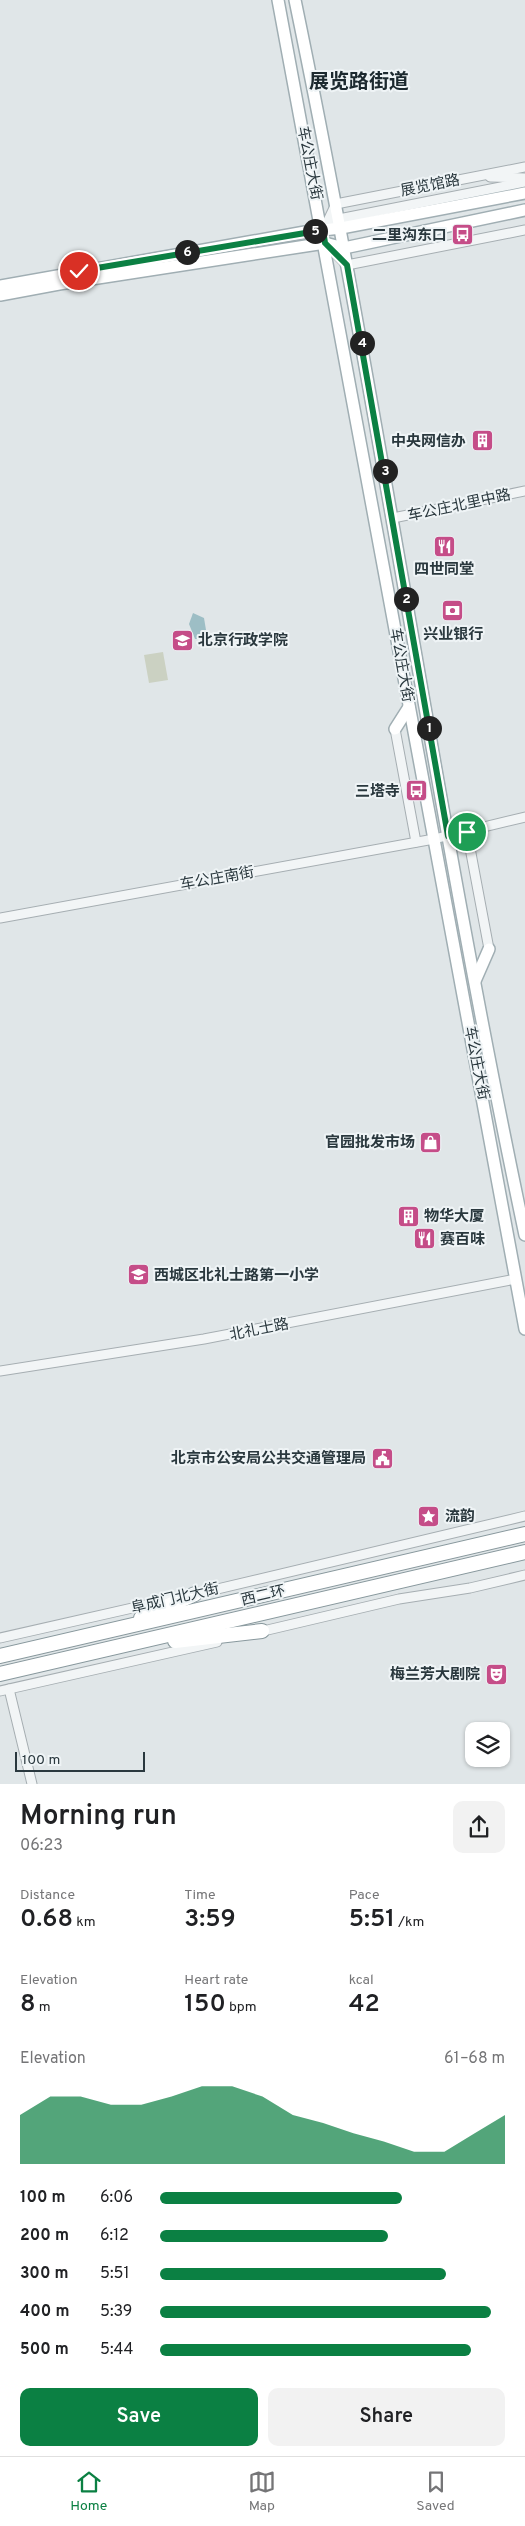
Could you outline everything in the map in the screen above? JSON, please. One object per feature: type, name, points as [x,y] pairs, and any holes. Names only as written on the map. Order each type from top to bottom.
[{"type":"highway","name":"西二环","points":[[0,1656],[111,1632],[525,1534]]},
{"type":"highway","name":"西二环","points":[[0,1674],[525,1552]]},
{"type":"highway","points":[[111,1632],[195,1594]]},
{"type":"highway","points":[[114,1647],[262,1632]]},
{"type":"main road","name":"车公庄大街","points":[[278,0],[323,230],[409,707],[525,1330]]},
{"type":"main road","name":"车公庄大街","points":[[295,0],[340,224],[448,836],[525,1235]]},
{"type":"main road","name":"展览馆路","points":[[340,224],[525,193]]},
{"type":"main road","points":[[0,295],[59,284],[325,243],[344,248],[525,210]]},
{"type":"main road","points":[[0,286],[323,230],[340,224]]},
{"type":"main road","points":[[395,730],[409,707]]},
{"type":"main road","points":[[475,981],[489,949]]},
{"type":"street","name":"展览馆路","points":[[336,204],[525,167]]},
{"type":"street","points":[[474,177],[525,180]]},
{"type":"street","name":"展览馆路","points":[[340,224],[525,180]]},
{"type":"street","points":[[323,230],[336,204]]},
{"type":"street","points":[[325,243],[347,265],[525,230]]},
{"type":"street","name":"车公庄北里中路","points":[[393,518],[525,491]]},
{"type":"street","points":[[395,730],[416,842]]},
{"type":"street","name":"车公庄南街","points":[[0,918],[434,839],[525,817]]},
{"type":"street","points":[[467,832],[489,949]]},
{"type":"street","name":"北礼士路","points":[[0,1372],[204,1339],[516,1279]]},
{"type":"street","name":"阜成门北大街","points":[[0,1638],[525,1516]]},
{"type":"street","points":[[32,1784],[4,1690],[399,1599],[470,1588],[525,1575]]},
{"type":"green space","points":[[163,652],[168,680],[149,683],[144,655]]},
{"type":"water","points":[[193,613],[204,618],[206,630],[201,639],[195,639],[189,624]]},
{"type":"place","name":"二里沟东口","points":[[463,235]]},
{"type":"place","name":"中央网信办","points":[[482,441]]},
{"type":"place","name":"四世同堂","points":[[444,546]]},
{"type":"place","name":"兴业银行","points":[[453,611]]},
{"type":"place","name":"北京行政学院","points":[[182,640]]},
{"type":"place","name":"三塔寺","points":[[416,791]]},
{"type":"place","name":"官园批发市场","points":[[431,1142]]},
{"type":"place","name":"物华大厦","points":[[408,1216]]},
{"type":"place","name":"赛百味","points":[[424,1239]]},
{"type":"place","name":"西城区北礼士路第一小学","points":[[138,1275]]},
{"type":"place","name":"北京市公安局公共交通管理局","points":[[382,1458]]},
{"type":"place","name":"流韵","points":[[429,1516]]},
{"type":"place","name":"梅兰芳大剧院","points":[[496,1674]]},
{"type":"district","name":"展览路街道","points":[[359,81]]},
{"type":"route","points":[[79,271],[323,230],[325,243],[347,265],[369,379],[410,626],[448,836],[467,832]]}]
